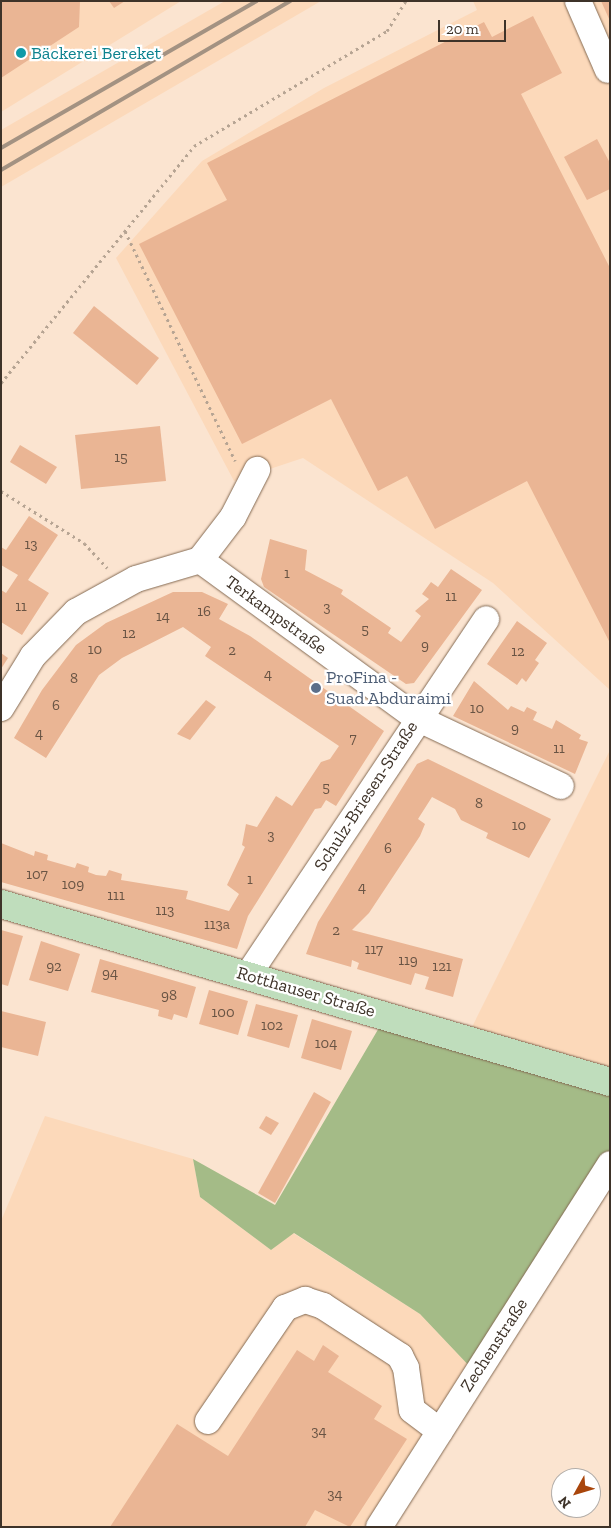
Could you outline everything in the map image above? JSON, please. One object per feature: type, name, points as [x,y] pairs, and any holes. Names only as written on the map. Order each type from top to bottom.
[{"type":"main road","name":"Rotthauser Straße","points":[[1,904],[248,974],[610,1082]]},
{"type":"street","points":[[578,1],[609,71]]},
{"type":"street","points":[[1,708],[33,656],[76,612],[123,586],[200,560],[252,479]]},
{"type":"street","name":"Terkampstraße","points":[[200,560],[417,718],[561,786]]},
{"type":"street","name":"Schulz-Briesen-Straße","points":[[248,974],[417,718],[486,619]]},
{"type":"street","name":"Zechenstraße","points":[[379,1527],[610,1164]]},
{"type":"street","points":[[208,1421],[285,1308],[305,1300],[323,1306],[400,1356],[406,1368],[412,1410],[440,1431]]},
{"type":"path","points":[[1,383],[194,146],[387,31],[406,1]]},
{"type":"path","points":[[125,231],[252,479]]},
{"type":"path","points":[[1,490],[84,543],[123,586]]},
{"type":"shaded area","points":[[1,1],[181,1],[1,112]]},
{"type":"shaded area","points":[[225,1],[321,1],[1,187],[1,130]]},
{"type":"shaded area","points":[[473,1],[610,1],[610,690],[493,583],[303,458],[234,481],[116,258],[202,161],[324,88],[477,10]]},
{"type":"shaded area","points":[[610,750],[610,1077],[468,1035]]},
{"type":"shaded area","points":[[45,1116],[193,1159],[200,1197],[271,1250],[293,1233],[420,1314],[473,1370],[372,1527],[1,1527],[1,1221]]},
{"type":"green space","points":[[383,1021],[610,1088],[610,1154],[473,1370],[420,1314],[294,1233],[271,1250],[200,1197],[193,1159],[275,1205]]},
{"type":"building","name":"Bäckerei Bereket","points":[[1,1],[80,1],[79,27],[1,78]]},
{"type":"building","points":[[109,1],[125,1],[114,8]]},
{"type":"building","points":[[601,1],[610,1],[610,21]]},
{"type":"building","points":[[533,16],[562,73],[521,94],[610,268],[610,643],[527,481],[435,529],[407,476],[378,491],[331,399],[242,444],[139,244],[227,200],[207,163],[484,22],[492,37]]},
{"type":"building","points":[[597,139],[610,163],[610,189],[587,200],[564,157]]},
{"type":"building","points":[[94,306],[159,358],[137,385],[73,333]]},
{"type":"building","points":[[160,426],[166,481],[81,489],[75,435]]},
{"type":"building","points":[[20,445],[57,467],[46,484],[10,462]]},
{"type":"building","points":[[29,516],[58,535],[28,580],[49,593],[22,635],[1,622],[1,590],[6,593],[18,575],[1,565],[1,547],[6,550]]},
{"type":"building","points":[[270,539],[307,550],[305,570],[343,590],[341,594],[391,628],[388,633],[401,642],[421,616],[415,611],[429,599],[422,594],[431,582],[438,587],[451,569],[482,590],[414,683],[406,684],[264,587],[261,579]]},
{"type":"building","points":[[173,592],[202,592],[228,604],[219,619],[250,636],[384,731],[336,806],[326,800],[321,808],[315,809],[248,916],[237,949],[1,882],[1,843],[34,856],[35,851],[48,855],[47,860],[75,868],[77,863],[89,867],[88,872],[96,875],[106,876],[109,870],[122,874],[121,880],[188,891],[186,899],[229,911],[239,894],[227,885],[245,847],[242,845],[246,824],[257,827],[276,796],[292,806],[321,762],[330,759],[339,746],[205,656],[211,647],[183,627],[122,658],[99,675],[46,758],[14,738],[42,690],[76,645],[106,623]]},
{"type":"building","points":[[517,621],[547,643],[535,660],[539,663],[526,682],[522,678],[517,685],[487,664]]},
{"type":"building","points":[[1,653],[8,658],[1,669]]},
{"type":"building","points":[[474,681],[508,710],[511,706],[524,712],[527,707],[537,712],[533,720],[552,729],[556,720],[581,735],[579,739],[588,742],[575,774],[453,716]]},
{"type":"building","points":[[206,700],[216,707],[190,740],[177,734]]},
{"type":"building","points":[[428,759],[551,819],[529,858],[486,838],[488,833],[461,820],[455,809],[432,797],[418,819],[425,824],[420,836],[369,913],[352,930],[463,959],[453,997],[425,989],[429,977],[415,973],[411,985],[357,969],[359,963],[352,960],[351,967],[306,954],[318,922],[417,764]]},
{"type":"building","points":[[1,930],[23,936],[8,986],[1,984]]},
{"type":"building","points":[[41,941],[80,954],[68,991],[29,980]]},
{"type":"building","points":[[100,959],[196,987],[187,1018],[174,1014],[172,1020],[158,1016],[159,1010],[91,992]]},
{"type":"building","points":[[209,990],[248,1001],[238,1035],[199,1024]]},
{"type":"building","points":[[256,1004],[298,1015],[289,1048],[247,1036]]},
{"type":"building","points":[[1,1011],[46,1022],[38,1056],[1,1047]]},
{"type":"building","points":[[312,1019],[352,1031],[341,1070],[301,1058]]},
{"type":"building","points":[[314,1092],[331,1102],[275,1203],[258,1193]]},
{"type":"building","points":[[266,1116],[279,1123],[271,1135],[259,1128]]},
{"type":"building","points":[[323,1345],[339,1356],[328,1372],[382,1406],[374,1419],[407,1439],[350,1527],[315,1510],[305,1527],[110,1527],[177,1424],[228,1456],[297,1350],[314,1361]]},
{"type":"railway","points":[[1,148],[257,1]]},
{"type":"railway","points":[[1,170],[290,1]]},
{"type":"place","name":"Bäckerei Bereket","points":[[21,53]]},
{"type":"place","name":"ProFina - Suad Abduraimi","points":[[316,688]]}]
